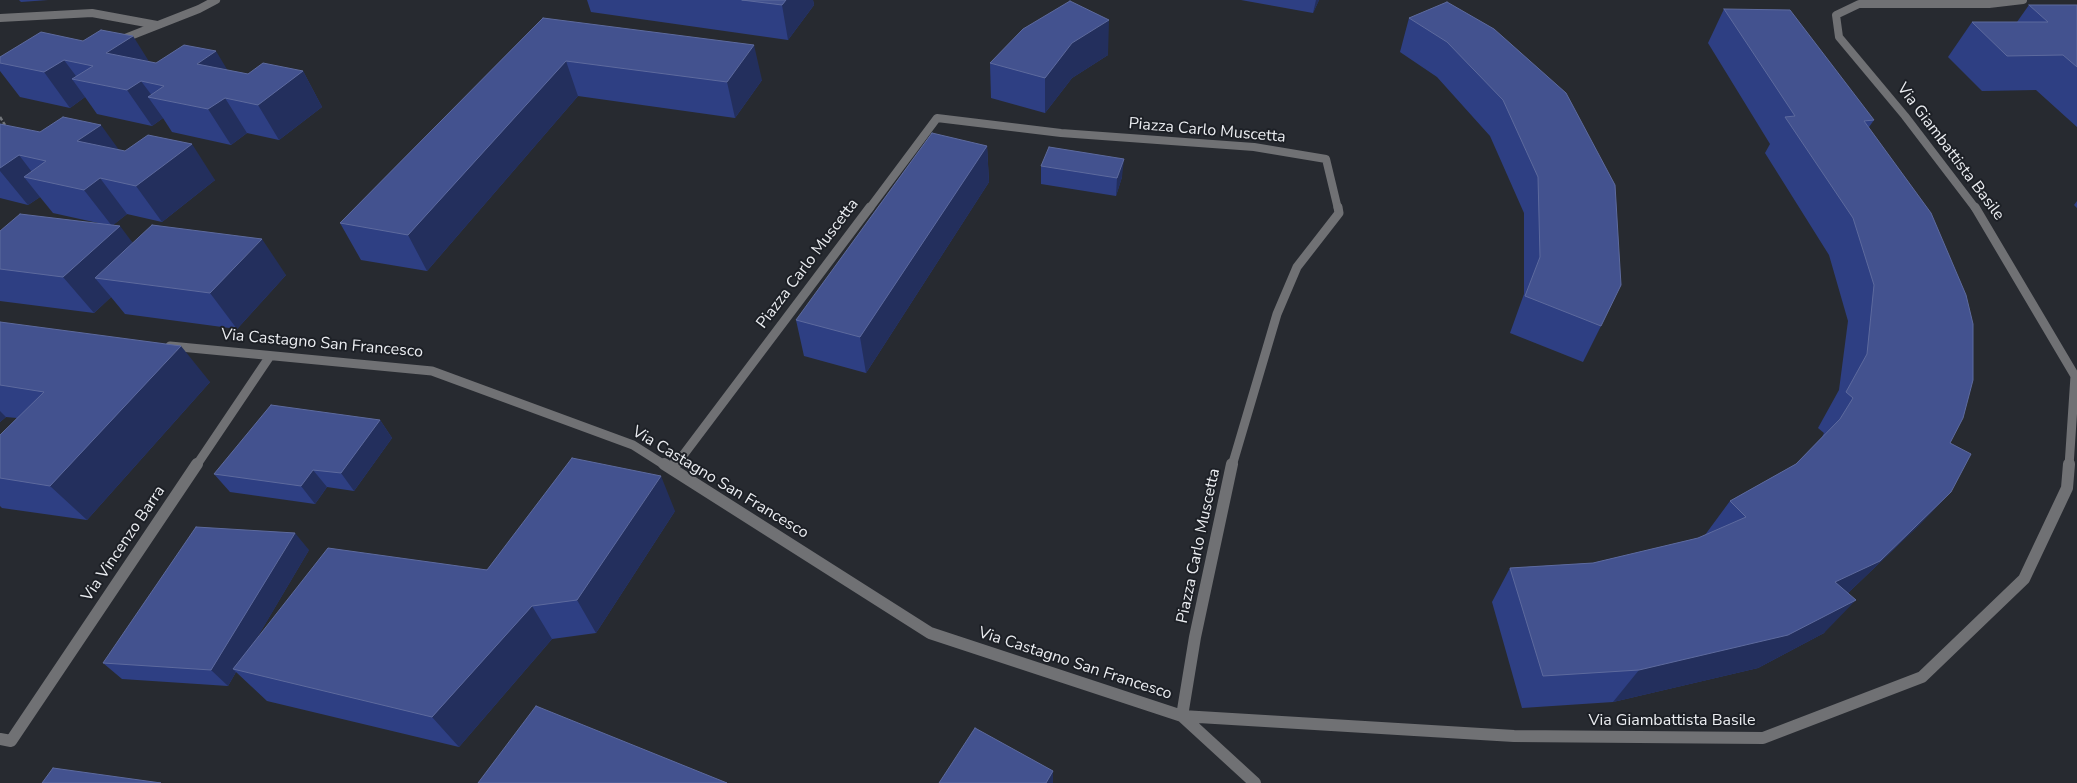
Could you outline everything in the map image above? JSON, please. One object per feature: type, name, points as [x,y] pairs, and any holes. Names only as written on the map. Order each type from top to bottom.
[{"type":"street","points":[[112,43],[199,9],[216,0]]},
{"type":"street","name":"Via Giambattista Basile","points":[[1182,716],[1514,736],[1763,738],[1922,677],[2024,579],[2067,488],[2074,376],[1978,211],[1906,116],[1839,37],[1836,15],[1859,4],[1989,4],[2023,0]]},
{"type":"street","points":[[0,18],[92,13],[158,25]]},
{"type":"street","name":"Piazza Carlo Muscetta","points":[[672,469],[936,118],[1061,134],[1254,147],[1326,159],[1339,213],[1296,267],[1277,314],[1234,458],[1195,637],[1182,716]]},
{"type":"street","name":"Via Castagno San Francesco","points":[[154,345],[432,371],[633,445],[930,633],[1182,716],[1255,783]]},
{"type":"street","name":"Via Vincenzo Barra","points":[[0,739],[11,741],[270,356]]},
{"type":"path","points":[[0,117],[5,124]]},
{"type":"building","points":[[742,0],[786,0],[782,5]]},
{"type":"building","points":[[1070,1],[1109,20],[1072,43],[1045,78],[990,63],[1023,29]]},
{"type":"building","points":[[1447,2],[1494,29],[1566,93],[1615,185],[1621,285],[1601,326],[1525,296],[1540,257],[1538,177],[1503,100],[1447,42],[1409,18]]},
{"type":"building","points":[[2029,5],[2077,5],[2077,67],[2063,55],[2007,56],[1972,22],[2048,22]]},
{"type":"building","points":[[1724,9],[1790,10],[1874,120],[1864,121],[1931,213],[1966,295],[1973,324],[1973,380],[1963,418],[1950,443],[1971,454],[1951,492],[1880,561],[1835,582],[1856,600],[1788,635],[1639,670],[1543,676],[1510,568],[1593,563],[1698,538],[1746,517],[1730,501],[1796,464],[1840,419],[1853,398],[1846,392],[1867,354],[1874,285],[1853,218],[1785,117],[1795,116]]},
{"type":"building","points":[[543,18],[754,45],[727,82],[566,61],[408,235],[340,223]]},
{"type":"building","points":[[101,30],[133,36],[106,53],[156,63],[184,45],[216,51],[197,64],[248,74],[263,63],[303,71],[258,105],[225,98],[208,109],[148,97],[164,86],[141,81],[127,90],[72,79],[93,66],[64,60],[44,72],[0,63],[0,57],[41,32],[83,41]]},
{"type":"building","points":[[63,117],[101,125],[77,141],[125,151],[148,135],[192,144],[136,186],[100,178],[84,190],[24,177],[46,161],[19,155],[0,168],[0,124],[40,132]]},
{"type":"building","points":[[932,133],[987,146],[860,337],[796,320]]},
{"type":"building","points":[[1049,147],[1124,159],[1117,178],[1041,166]]},
{"type":"building","points":[[20,214],[120,226],[63,277],[0,269],[0,231]]},
{"type":"building","points":[[152,225],[262,239],[210,293],[95,278]]},
{"type":"building","points":[[0,322],[181,346],[50,486],[0,478],[0,435],[44,392],[0,385]]},
{"type":"building","points":[[271,405],[380,420],[341,473],[313,470],[301,486],[214,474]]},
{"type":"building","points":[[572,458],[661,476],[577,600],[532,606],[432,717],[233,669],[328,548],[487,570]]},
{"type":"building","points":[[196,527],[295,533],[211,670],[103,663]]},
{"type":"building","points":[[536,706],[727,783],[478,783]]},
{"type":"building","points":[[975,728],[1053,771],[1046,783],[939,783]]},
{"type":"building","points":[[53,768],[161,783],[42,783]]}]
